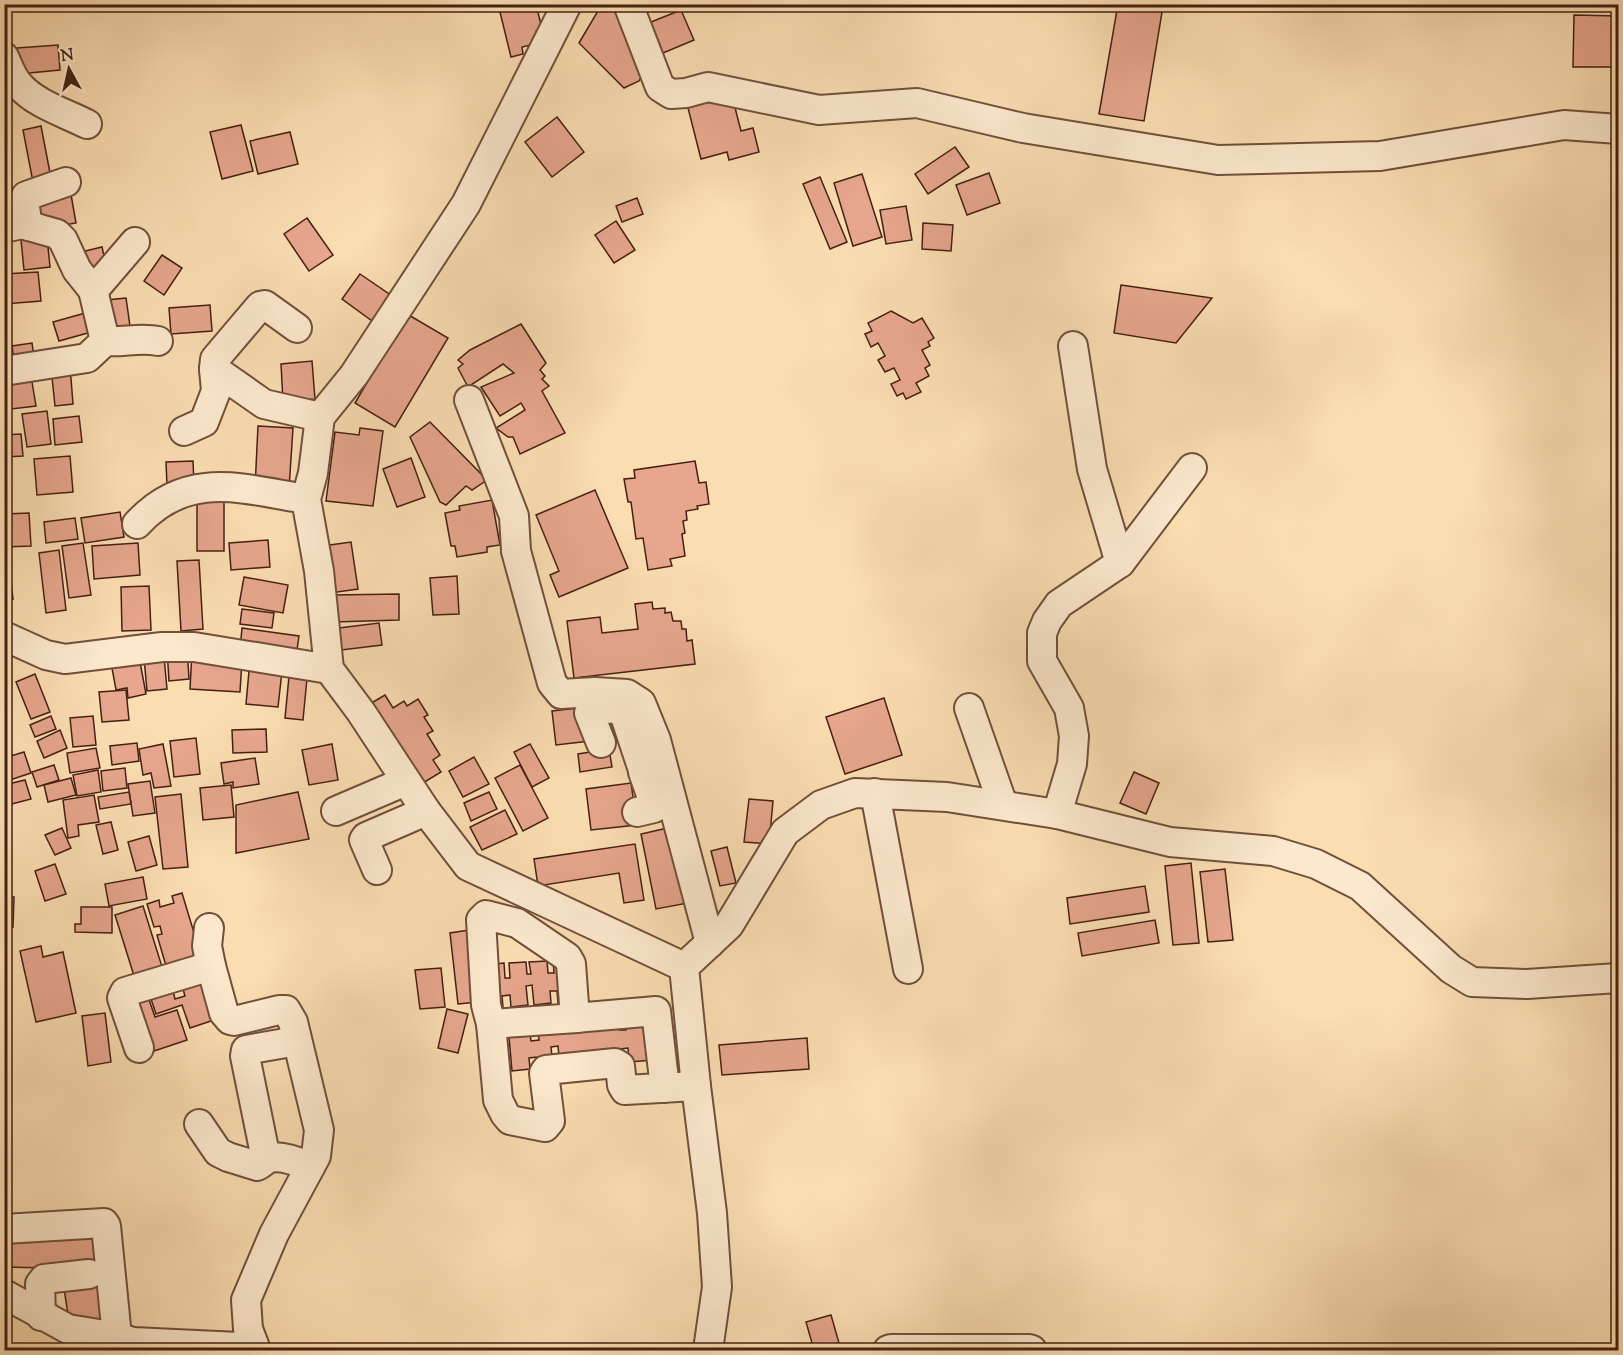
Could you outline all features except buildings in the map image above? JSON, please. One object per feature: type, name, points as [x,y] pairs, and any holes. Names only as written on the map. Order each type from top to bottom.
[{"type":"street","points":[[567,4],[466,204],[354,375],[320,417],[314,473],[306,499],[319,571],[329,669],[361,712],[416,815],[468,866],[620,929],[684,967]]},
{"type":"street","points":[[628,4],[660,87],[671,94],[686,93],[708,87],[819,110],[917,103],[1023,128],[1218,160],[1380,156],[1564,125],[1618,129]]},
{"type":"street","points":[[4,57],[12,76],[20,87],[34,98],[87,124]]},
{"type":"street","points":[[66,182],[26,196],[16,227],[57,234],[63,240],[77,270],[78,283],[105,341]]},
{"type":"street","points":[[78,283],[135,242]]},
{"type":"street","points":[[183,431],[204,422],[216,391],[215,359],[260,306],[265,305],[297,328]]},
{"type":"street","points":[[4,371],[87,358],[105,341],[150,339],[158,341]]},
{"type":"street","points":[[1073,346],[1092,469],[1120,563]]},
{"type":"street","points":[[214,369],[264,404],[320,417]]},
{"type":"street","points":[[469,400],[514,516],[530,546],[552,682],[561,694],[595,692],[627,694],[641,703],[636,744],[655,806],[638,812]]},
{"type":"street","points":[[1057,814],[1072,764],[1074,736],[1069,708],[1042,661],[1042,633],[1059,604],[1120,563],[1192,468]]},
{"type":"street","points":[[137,524],[158,504],[196,488],[219,486],[306,499]]},
{"type":"street","points":[[4,636],[46,655],[65,658],[162,647],[194,647],[329,669]]},
{"type":"street","points":[[969,708],[1003,805]]},
{"type":"street","points":[[636,744],[710,943]]},
{"type":"street","points":[[336,811],[398,784]]},
{"type":"street","points":[[684,967],[729,925],[785,832],[821,805],[855,792],[946,796],[1057,814],[1170,842],[1273,851],[1316,864],[1360,886],[1451,969],[1472,982],[1527,984],[1618,978]]},
{"type":"street","points":[[874,793],[908,969]]},
{"type":"street","points":[[377,870],[364,840],[366,837],[416,815]]},
{"type":"street","points":[[577,1018],[575,1018],[571,964],[567,957],[517,923],[486,915],[481,920],[486,1005],[491,1024],[498,1100],[510,1120],[545,1127],[550,1121],[544,1073],[546,1070],[615,1063],[620,1066],[622,1085],[625,1090],[696,1086]]},
{"type":"street","points":[[4,1294],[68,1329],[133,1342],[239,1347],[254,1350],[248,1329],[246,1300],[274,1234],[316,1156],[319,1130],[293,1022],[286,1010],[230,1020],[224,1013],[211,966],[207,946],[209,928]]},
{"type":"street","points":[[139,1048],[122,998],[125,992],[211,966]]},
{"type":"street","points":[[684,967],[712,1213],[717,1287],[708,1350]]},
{"type":"street","points":[[491,1024],[688,1010]]},
{"type":"street","points":[[656,1011],[665,1088]]},
{"type":"street","points":[[266,1159],[245,1056],[246,1050],[297,1041]]},
{"type":"street","points":[[199,1124],[218,1152],[228,1157],[257,1166],[266,1159],[284,1158],[310,1167]]},
{"type":"street","points":[[4,1229],[104,1223],[117,1337]]},
{"type":"street","points":[[42,1316],[40,1284],[44,1279],[89,1274]]},
{"type":"street","points":[[888,1350],[1018,1348],[1032,1350]]}]
